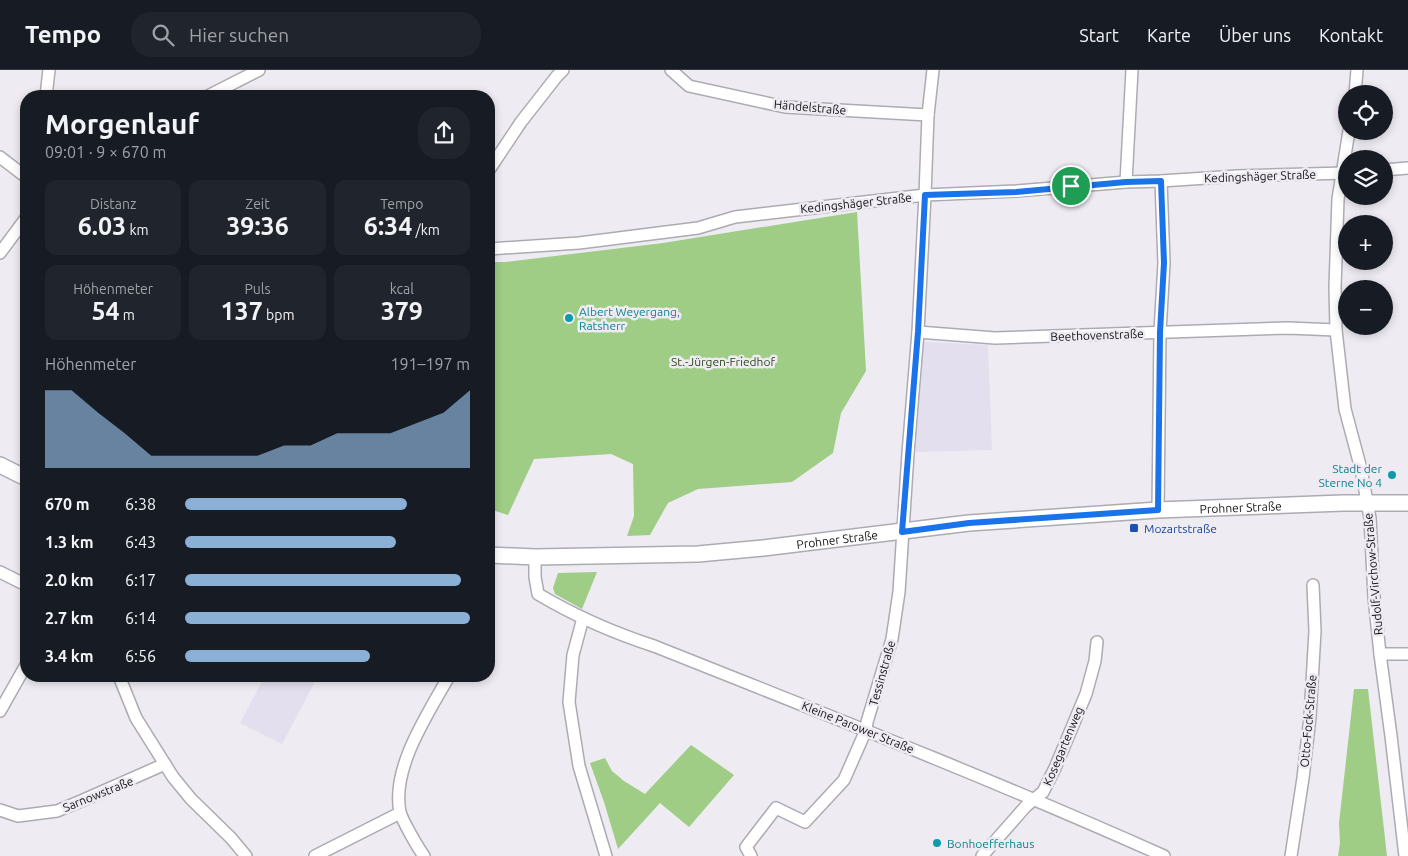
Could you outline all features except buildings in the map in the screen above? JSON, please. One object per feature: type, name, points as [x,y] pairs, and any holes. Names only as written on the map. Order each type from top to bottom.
[{"type":"main road","points":[[0,465],[20,475]]},
{"type":"main road","name":"Prohner Straße","points":[[495,555],[535,557],[698,554],[969,523],[1158,510],[1408,503]]},
{"type":"street","points":[[47,90],[49,70]]},
{"type":"street","points":[[220,90],[259,70]]},
{"type":"street","points":[[495,161],[521,122],[563,70]]},
{"type":"street","name":"Händelstraße","points":[[671,70],[689,86],[785,107],[928,114]]},
{"type":"street","name":"Tessinstraße","points":[[751,856],[746,847],[776,808],[805,822],[844,780],[866,730],[892,639],[899,592],[918,332],[928,114],[933,70]]},
{"type":"street","points":[[1126,182],[1132,70]]},
{"type":"street","points":[[1356,85],[1357,70]]},
{"type":"street","points":[[0,157],[20,172]]},
{"type":"street","points":[[1393,169],[1408,168]]},
{"type":"street","name":"Kedingshäger Straße","points":[[495,249],[579,243],[688,230],[735,217],[925,195],[1016,192],[1126,182],[1237,176],[1338,173]]},
{"type":"street","points":[[1158,510],[1160,332],[1164,263],[1161,181]]},
{"type":"street","name":"Rudolf-Virchow-Straße","points":[[1338,200],[1335,287],[1336,330],[1345,409],[1370,518],[1374,597],[1405,856]]},
{"type":"street","points":[[0,253],[20,226]]},
{"type":"street","name":"Beethovenstraße","points":[[918,332],[995,338],[1288,328],[1336,330]]},
{"type":"street","name":"Kleine Parower Straße","points":[[535,557],[538,594],[583,618],[618,634],[866,730],[1035,799],[1164,856]]},
{"type":"street","points":[[0,572],[20,582]]},
{"type":"street","name":"Otto-Fock-Straße","points":[[1291,856],[1310,717],[1315,631],[1313,585]]},
{"type":"street","points":[[583,618],[573,655],[569,702],[579,766],[606,856]]},
{"type":"street","name":"Kosegartenweg","points":[[982,856],[1026,806],[1043,792],[1086,694],[1095,660],[1097,642]]},
{"type":"street","points":[[1380,654],[1408,654]]},
{"type":"street","points":[[0,711],[20,676]]},
{"type":"street","points":[[121,682],[136,718],[173,777],[191,799],[231,838],[246,856]]},
{"type":"street","points":[[424,856],[400,813],[400,780],[406,757],[446,682]]},
{"type":"street","name":"Sarnowstraße","points":[[0,810],[18,816],[57,811],[166,764]]},
{"type":"street","points":[[316,856],[400,813]]},
{"type":"shaded area","points":[[924,342],[988,345],[992,450],[915,452]]},
{"type":"shaded area","points":[[262,682],[315,682],[282,744],[240,723]]},
{"type":"green space","name":"St.-Jürgen-Friedhof","points":[[857,212],[866,371],[841,413],[833,453],[792,482],[698,489],[668,503],[650,535],[627,536],[634,516],[633,464],[611,454],[534,459],[508,515],[495,511],[495,262],[663,243]]},
{"type":"green space","points":[[597,572],[582,609],[555,594],[553,588],[558,573]]},
{"type":"green space","points":[[1354,689],[1368,689],[1387,856],[1338,856],[1340,843],[1339,823]]},
{"type":"green space","points":[[691,745],[734,775],[689,827],[660,803],[618,849],[590,763],[605,758],[612,771],[645,794]]},
{"type":"place","name":"Albert Weyergang, Ratsherr","points":[[569,318]]},
{"type":"place","name":"Stadt der Sterne No 4","points":[[1392,475]]},
{"type":"place","name":"Mozartstraße","points":[[1134,528]]},
{"type":"place","name":"Bonhoefferhaus","points":[[937,843]]},
{"type":"route","points":[[1161,181],[1164,263],[1160,332],[1158,510],[969,523],[902,532],[918,332],[925,195],[1016,192],[1071,186],[1161,181]]}]
